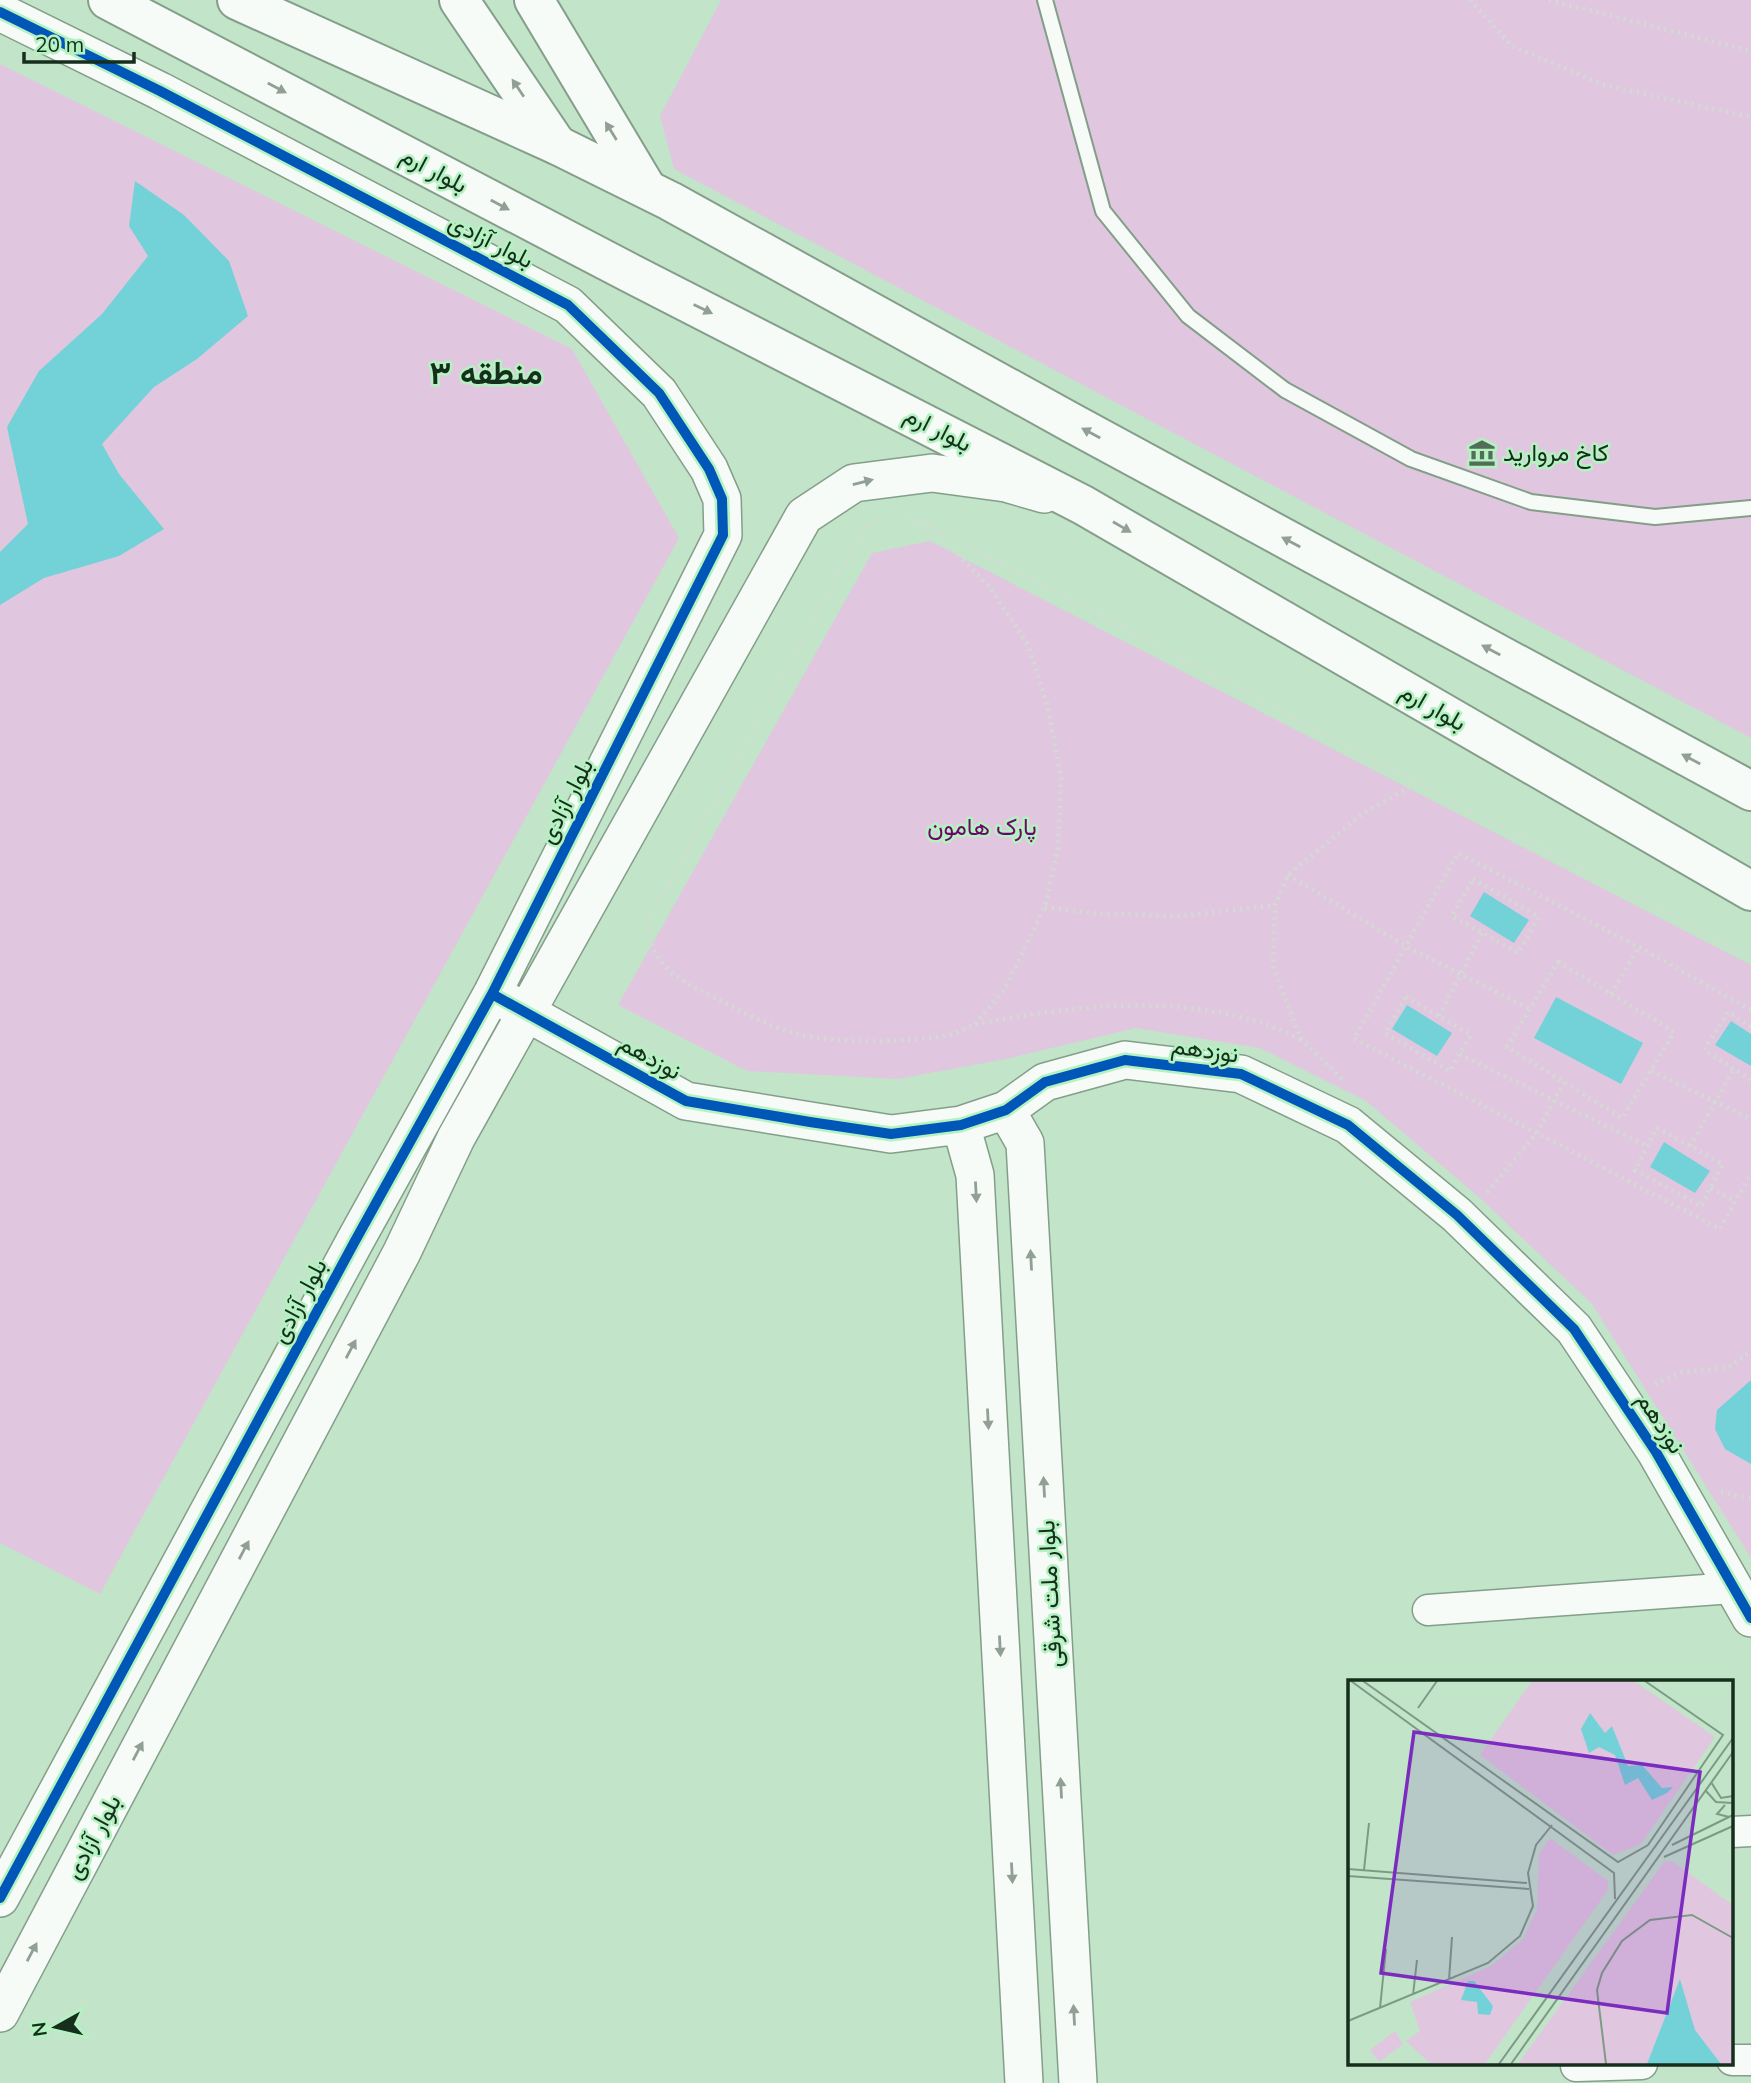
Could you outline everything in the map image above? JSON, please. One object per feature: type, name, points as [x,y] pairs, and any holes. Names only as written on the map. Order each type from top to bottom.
[{"type":"main road","name":"بلوار ارم","points":[[108,0],[632,274],[1083,505],[1751,891]]},
{"type":"main road","points":[[237,0],[648,189],[1097,437],[1751,791]]},
{"type":"main road","points":[[459,0],[556,145]]},
{"type":"main road","points":[[534,0],[648,189]]},
{"type":"street","name":"بلوار آزادی","points":[[0,12],[172,97],[568,305],[659,393],[709,470],[722,499],[723,535],[492,994],[0,1898]]},
{"type":"street","name":"بلوار آزادی","points":[[0,2013],[402,1252],[456,1138],[804,516],[854,483],[932,472],[1006,483],[1083,505]]},
{"type":"street","name":"نوزدهم","points":[[492,994],[686,1101],[891,1134],[961,1125],[1006,1110],[1045,1082],[1125,1060],[1241,1074],[1348,1125],[1457,1214],[1574,1329],[1656,1452],[1742,1603]]},
{"type":"street","name":"بلوار ملت شرقی","points":[[1006,1110],[1025,1143],[1078,2083]]},
{"type":"street","points":[[961,1125],[975,1175],[1024,2083]]},
{"type":"street","points":[[1428,1611],[1742,1603]]},
{"type":"lane","points":[[1045,0],[1103,211],[1188,316],[1285,390],[1412,459],[1531,502],[1655,517],[1751,508]]},
{"type":"path","points":[[1470,0],[1512,46],[1604,85],[1751,117]]},
{"type":"path","points":[[1549,0],[1751,51]]},
{"type":"path","points":[[975,1024],[1004,990],[1045,907],[1058,848],[1061,778],[1048,707],[1028,645],[989,586],[948,545],[902,511],[1751,958]]},
{"type":"path","points":[[880,517],[863,530],[647,923],[649,941],[656,957],[677,977],[748,1014],[799,1035],[844,1041],[922,1038],[950,1035],[975,1024],[1111,1006],[1189,1008],[1251,1020],[1301,1039],[1347,1083]]},
{"type":"path","points":[[1301,1039],[1273,966],[1275,905],[1288,875],[1362,814],[1417,783]]},
{"type":"path","points":[[1751,1010],[1639,947],[1458,853],[1354,1039],[1720,1229],[1751,1173]]},
{"type":"path","points":[[1288,875],[1407,947],[1531,1009]]},
{"type":"path","points":[[1473,879],[1539,916],[1518,953],[1482,933],[1452,916],[1473,879]]},
{"type":"path","points":[[1045,907],[1090,913],[1182,916],[1275,905]]},
{"type":"path","points":[[1439,1016],[1482,933]]},
{"type":"path","points":[[1611,994],[1639,947]]},
{"type":"path","points":[[1558,962],[1611,994],[1674,1032],[1622,1118],[1507,1047],[1558,962]]},
{"type":"path","points":[[1406,997],[1471,1035],[1460,1054],[1450,1071],[1385,1033],[1406,997]]},
{"type":"path","points":[[1751,1027],[1727,1012],[1704,1049],[1751,1080]]},
{"type":"path","points":[[1460,1054],[1647,1146]]},
{"type":"path","points":[[1690,1146],[1734,1069]]},
{"type":"path","points":[[1651,1071],[1751,1119]]},
{"type":"path","points":[[1481,1199],[1537,1133],[1564,1082]]},
{"type":"path","points":[[1657,1128],[1690,1146],[1723,1164],[1701,1206],[1635,1170],[1657,1128]]},
{"type":"path","points":[[1662,1199],[1668,1188]]},
{"type":"path","points":[[1711,1188],[1735,1201]]},
{"type":"path","points":[[1645,1388],[1682,1372],[1728,1368],[1751,1351]]},
{"type":"path","points":[[1718,1491],[1751,1499]]},
{"type":"green space","name":"کاخ مروارید","points":[[721,0],[1751,0],[1751,738],[674,169],[660,116]]},
{"type":"green space","points":[[0,64],[572,349],[679,538],[100,1594],[0,1543]]},
{"type":"green space","name":"پارک هامون","points":[[930,541],[1751,965],[1751,1558],[1592,1304],[1481,1199],[1366,1101],[1260,1048],[1136,1028],[1006,1059],[898,1079],[747,1071],[618,1005],[872,553]]},
{"type":"water","points":[[135,181],[184,215],[229,261],[248,316],[197,359],[154,387],[102,444],[119,474],[164,529],[119,556],[44,578],[0,605],[0,552],[28,524],[7,427],[39,371],[102,314],[148,256],[129,226]]},
{"type":"water","points":[[1484,892],[1529,920],[1514,943],[1470,916]]},
{"type":"water","points":[[1556,997],[1643,1043],[1621,1084],[1534,1038]]},
{"type":"water","points":[[1407,1005],[1452,1033],[1437,1056],[1392,1029]]},
{"type":"water","points":[[1731,1021],[1751,1034],[1751,1066],[1715,1045]]},
{"type":"water","points":[[1664,1142],[1710,1171],[1695,1193],[1650,1167]]},
{"type":"water","points":[[1751,1380],[1751,1464],[1725,1449],[1715,1429],[1717,1410]]},
{"type":"cycle path","points":[[0,12],[160,91],[568,305],[659,393],[709,469],[722,499],[723,535],[492,994],[355,1241],[0,1898]]},
{"type":"cycle path","points":[[492,994],[686,1101],[810,1122],[891,1134],[961,1125],[1006,1110],[1045,1082],[1125,1060],[1241,1074],[1348,1125],[1457,1215],[1574,1329],[1656,1452],[1751,1618]]},
{"type":"place","name":"کاخ مروارید","points":[[1482,453]]},
{"type":"district","name":"منطقه ۳","points":[[486,373]]}]
